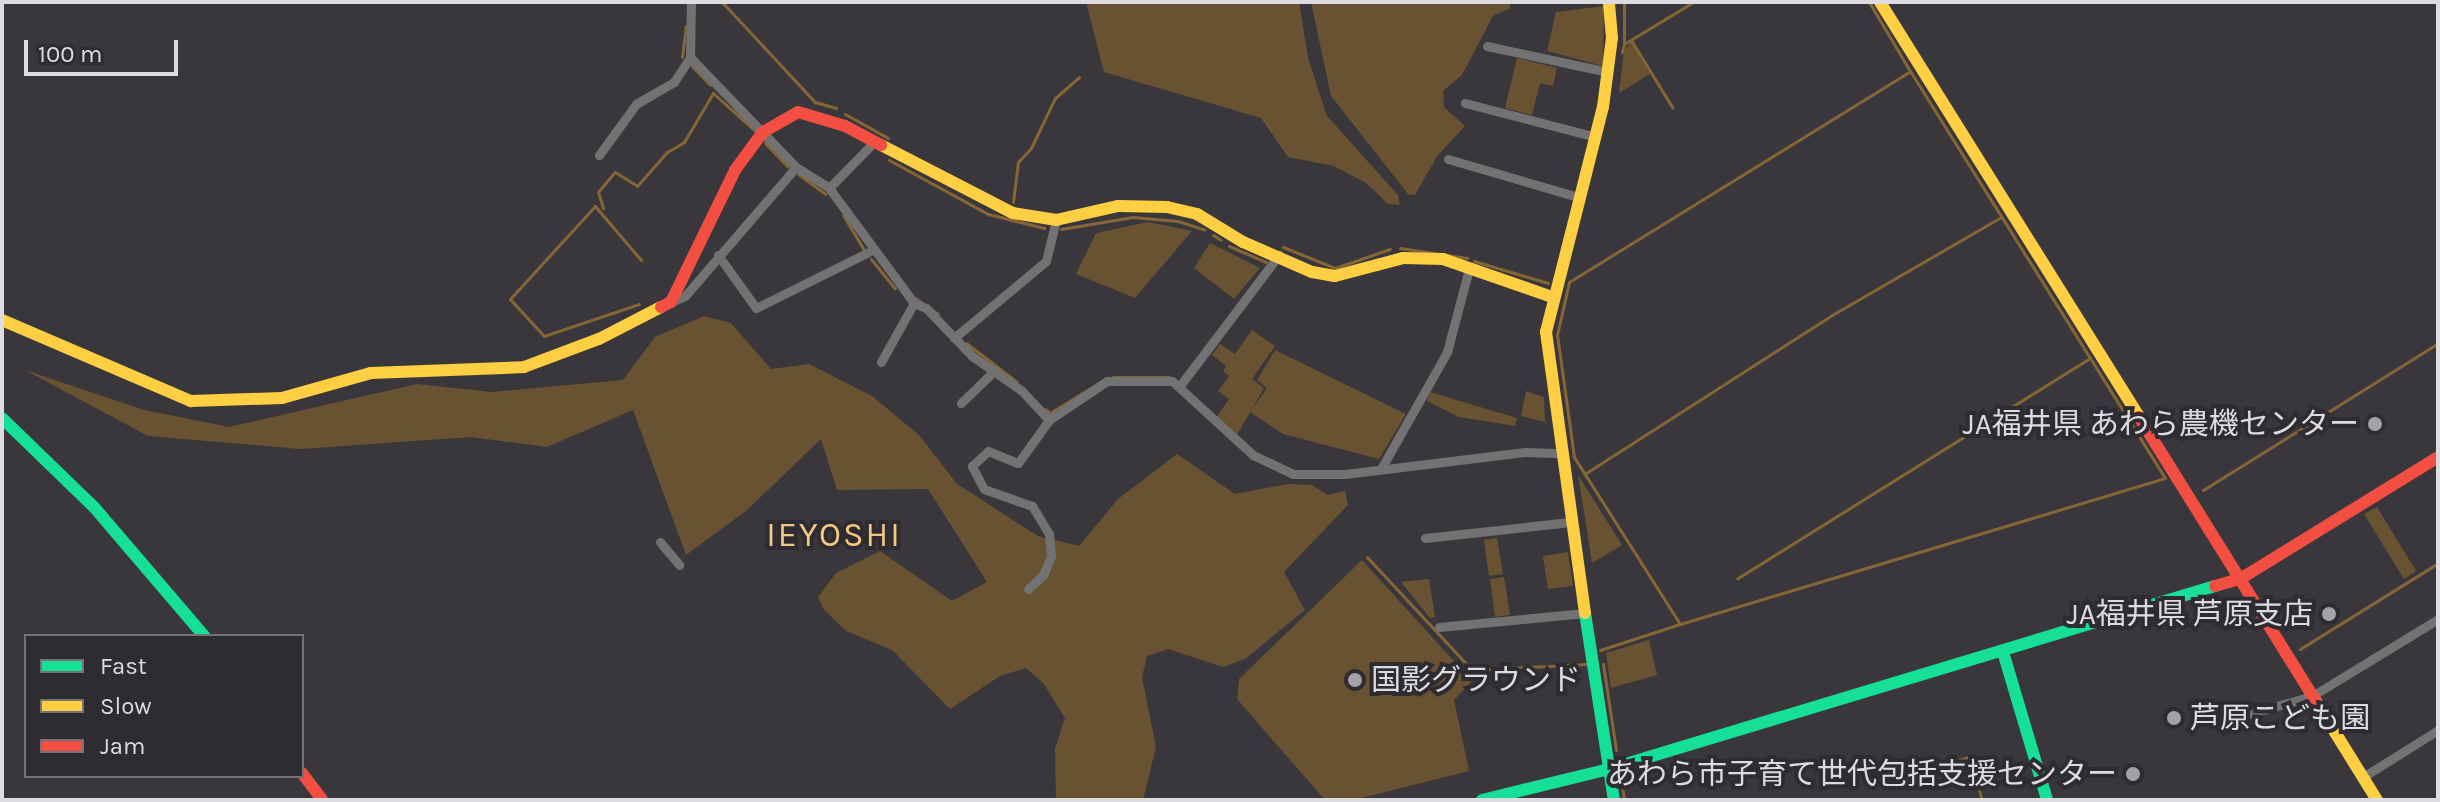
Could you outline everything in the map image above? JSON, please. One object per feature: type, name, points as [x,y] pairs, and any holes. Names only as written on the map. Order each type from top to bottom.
[{"type":"street","points":[[599,155],[636,104],[674,82],[690,57],[691,2]]},
{"type":"street","points":[[1609,2],[1608,72],[1596,137],[1552,297],[1548,363],[1614,800]]},
{"type":"street","points":[[1880,2],[2377,800]]},
{"type":"street","points":[[1487,46],[1608,72]]},
{"type":"street","points":[[690,57],[796,167],[829,188],[871,251],[914,303],[926,308],[954,338],[995,370],[1049,420]]},
{"type":"street","points":[[1465,103],[1596,137]]},
{"type":"street","points":[[671,302],[735,170],[763,132],[798,112],[815,114],[1013,213],[1056,220],[1118,206],[1167,207],[1197,214],[1243,242],[1279,255],[1312,272],[1335,276],[1403,258],[1443,259],[1552,297]]},
{"type":"street","points":[[829,188],[874,142]]},
{"type":"street","points":[[1448,159],[1578,197]]},
{"type":"street","points":[[2,320],[132,380],[191,401],[282,398],[371,373],[524,367],[599,339],[685,296],[796,167]]},
{"type":"street","points":[[954,338],[1046,261],[1056,220]]},
{"type":"street","points":[[718,255],[756,308],[871,251]]},
{"type":"street","points":[[1179,387],[1279,255]]},
{"type":"street","points":[[1382,467],[1447,352],[1469,269]]},
{"type":"street","points":[[881,362],[914,303]]},
{"type":"street","points":[[961,403],[995,370]]},
{"type":"street","points":[[1028,589],[1043,575],[1051,556],[1049,534],[1032,506],[984,489],[972,466],[988,451],[1018,463],[1049,420],[1107,381],[1150,379],[1179,387],[1268,466],[1312,474],[1525,452],[1561,453]]},
{"type":"street","points":[[2,418],[94,507],[202,634]]},
{"type":"street","points":[[1482,800],[1609,769],[2240,579],[2438,457]]},
{"type":"street","points":[[1425,538],[1570,522]]},
{"type":"street","points":[[660,542],[679,565]]},
{"type":"street","points":[[1439,627],[1585,613]]},
{"type":"street","points":[[2228,720],[2312,696],[2438,619]]},
{"type":"street","points":[[2003,652],[2047,800]]},
{"type":"street","points":[[2363,777],[2438,730]]},
{"type":"street","points":[[304,776],[322,800]]},
{"type":"shaded area","points":[[1086,2],[1299,2],[1308,58],[1327,116],[1398,195],[1400,205],[1388,204],[1366,183],[1334,166],[1288,157],[1261,118],[1104,72]]},
{"type":"shaded area","points":[[1311,2],[1510,2],[1510,8],[1493,16],[1462,75],[1443,91],[1444,107],[1465,126],[1438,155],[1415,195],[1408,194],[1331,96]]},
{"type":"shaded area","points":[[1604,6],[1603,66],[1547,51],[1556,12]]},
{"type":"shaded area","points":[[1631,42],[1650,74],[1619,93],[1624,51]]},
{"type":"shaded area","points":[[1517,58],[1557,68],[1553,86],[1540,83],[1532,115],[1505,108]]},
{"type":"shaded area","points":[[1148,222],[1192,231],[1135,298],[1076,274],[1096,233]]},
{"type":"shaded area","points":[[1210,243],[1260,268],[1234,299],[1194,268]]},
{"type":"shaded area","points":[[704,316],[731,323],[771,369],[809,364],[872,396],[919,435],[957,484],[1038,536],[1079,546],[1118,499],[1177,454],[1235,494],[1288,484],[1312,485],[1328,495],[1345,491],[1348,505],[1284,572],[1305,610],[1245,659],[1223,667],[1168,649],[1147,656],[1142,677],[1156,747],[1143,800],[1056,800],[1055,749],[1065,718],[1044,684],[1026,668],[1000,676],[950,709],[892,650],[846,631],[824,610],[818,597],[836,573],[880,551],[952,601],[987,582],[928,489],[837,490],[821,439],[746,511],[686,555],[633,410],[547,447],[471,437],[300,449],[148,436],[25,370],[144,410],[229,427],[417,384],[492,392],[623,380],[655,337]]},
{"type":"shaded area","points":[[1252,330],[1275,346],[1252,379],[1264,388],[1237,435],[1215,419],[1229,399],[1218,391],[1229,376],[1223,371],[1226,366],[1212,355],[1220,344],[1235,354]]},
{"type":"shaded area","points":[[1275,350],[1406,414],[1379,459],[1283,434],[1250,412],[1267,388],[1257,380]]},
{"type":"shaded area","points":[[1526,391],[1544,397],[1545,422],[1521,416]]},
{"type":"shaded area","points":[[1430,392],[1517,418],[1515,426],[1459,417],[1427,401]]},
{"type":"shaded area","points":[[1578,475],[1622,545],[1592,563],[1589,544]]},
{"type":"shaded area","points":[[2377,507],[2416,571],[2404,579],[2364,514]]},
{"type":"shaded area","points":[[1497,538],[1503,574],[1489,576],[1484,540]]},
{"type":"shaded area","points":[[1568,552],[1573,586],[1548,589],[1543,556]]},
{"type":"shaded area","name":"国影グラウンド","points":[[1362,560],[1472,681],[1454,700],[1469,771],[1354,800],[1325,800],[1237,699],[1239,679]]},
{"type":"shaded area","points":[[1504,577],[1510,615],[1495,617],[1490,579]]},
{"type":"shaded area","points":[[1429,579],[1435,617],[1430,618],[1401,582]]},
{"type":"shaded area","points":[[1649,640],[1657,675],[1611,688],[1606,653]]},
{"type":"waterway","points":[[722,2],[815,102],[836,108]]},
{"type":"waterway","points":[[1624,2],[1624,44]]},
{"type":"waterway","points":[[1622,52],[1624,44],[1693,2]]},
{"type":"waterway","points":[[1869,2],[1910,71]]},
{"type":"waterway","points":[[682,57],[686,26]]},
{"type":"waterway","points":[[1631,40],[1672,107]]},
{"type":"waterway","points":[[690,64],[710,85]]},
{"type":"waterway","points":[[1600,650],[1680,624],[1574,457],[1557,335],[1569,282],[1910,71],[2090,358],[1737,579]]},
{"type":"waterway","points":[[1013,202],[1018,162],[1031,148],[1055,98],[1079,77]]},
{"type":"waterway","points":[[603,208],[598,192],[615,172],[637,186],[667,152],[684,142],[713,93],[755,131]]},
{"type":"waterway","points":[[845,114],[888,138]]},
{"type":"waterway","points":[[765,143],[788,167]]},
{"type":"waterway","points":[[889,160],[988,214],[1044,228]]},
{"type":"waterway","points":[[798,174],[826,194]]},
{"type":"waterway","points":[[639,304],[544,336],[510,299],[595,206],[641,260]]},
{"type":"waterway","points":[[843,215],[864,250]]},
{"type":"waterway","points":[[1061,229],[1133,217],[1178,221],[1205,230]]},
{"type":"waterway","points":[[1586,473],[1832,315],[2001,217]]},
{"type":"waterway","points":[[1213,235],[1221,240]]},
{"type":"waterway","points":[[1229,246],[1266,262]]},
{"type":"waterway","points":[[1283,247],[1335,268],[1390,249]]},
{"type":"waterway","points":[[1400,248],[1467,258]]},
{"type":"waterway","points":[[871,259],[895,289]]},
{"type":"waterway","points":[[1474,261],[1548,283]]},
{"type":"waterway","points":[[915,298],[938,314]]},
{"type":"waterway","points":[[966,343],[1017,382]]},
{"type":"waterway","points":[[2203,490],[2438,343]]},
{"type":"waterway","points":[[1680,624],[2165,478],[2090,358]]},
{"type":"waterway","points":[[1113,377],[1169,377]]},
{"type":"waterway","points":[[1045,409],[1050,413],[1105,379]]},
{"type":"waterway","points":[[1367,557],[1472,670],[1587,664]]},
{"type":"waterway","points":[[2300,649],[2438,563]]},
{"type":"waterway","points":[[1603,664],[1616,750]]},
{"type":"waterway","points":[[1936,767],[1969,757],[1982,800]]},
{"type":"waterway","points":[[1621,780],[1624,800]]},
{"type":"traffic: fast","points":[[2,418],[94,507],[202,634]]},
{"type":"traffic: fast","points":[[1482,800],[1609,769],[2215,586]]},
{"type":"traffic: fast","points":[[1585,613],[1614,800]]},
{"type":"traffic: fast","points":[[2003,652],[2047,800]]},
{"type":"traffic: slow","points":[[1585,613],[1546,332],[1603,107],[1612,38],[1609,2]]},
{"type":"traffic: slow","points":[[1880,2],[2139,417]]},
{"type":"traffic: slow","points":[[881,145],[1013,213],[1056,220],[1118,206],[1167,207],[1197,214],[1243,242],[1312,272],[1335,276],[1403,258],[1443,259],[1552,297]]},
{"type":"traffic: slow","points":[[2,320],[191,401],[282,398],[371,373],[524,367],[599,339],[661,307]]},
{"type":"traffic: slow","points":[[2315,700],[2377,800]]},
{"type":"traffic: jam","points":[[661,307],[671,302],[735,170],[763,132],[798,112],[845,126],[881,145]]},
{"type":"traffic: jam","points":[[2139,417],[2315,700]]},
{"type":"traffic: jam","points":[[2215,586],[2240,579],[2438,457]]},
{"type":"traffic: jam","points":[[304,776],[322,800]]},
{"type":"place","name":"JA福井県 あわら農機センター","points":[[2375,424]]},
{"type":"place","name":"JA福井県 芦原支店","points":[[2329,614]]},
{"type":"place","name":"国影グラウンド","points":[[1355,680]]},
{"type":"place","name":"芦原こども園","points":[[2174,718]]},
{"type":"place","name":"あわら市子育て世代包括支援センター","points":[[2133,774]]},
{"type":"district","name":"IEYOSHI","points":[[834,536]]}]
